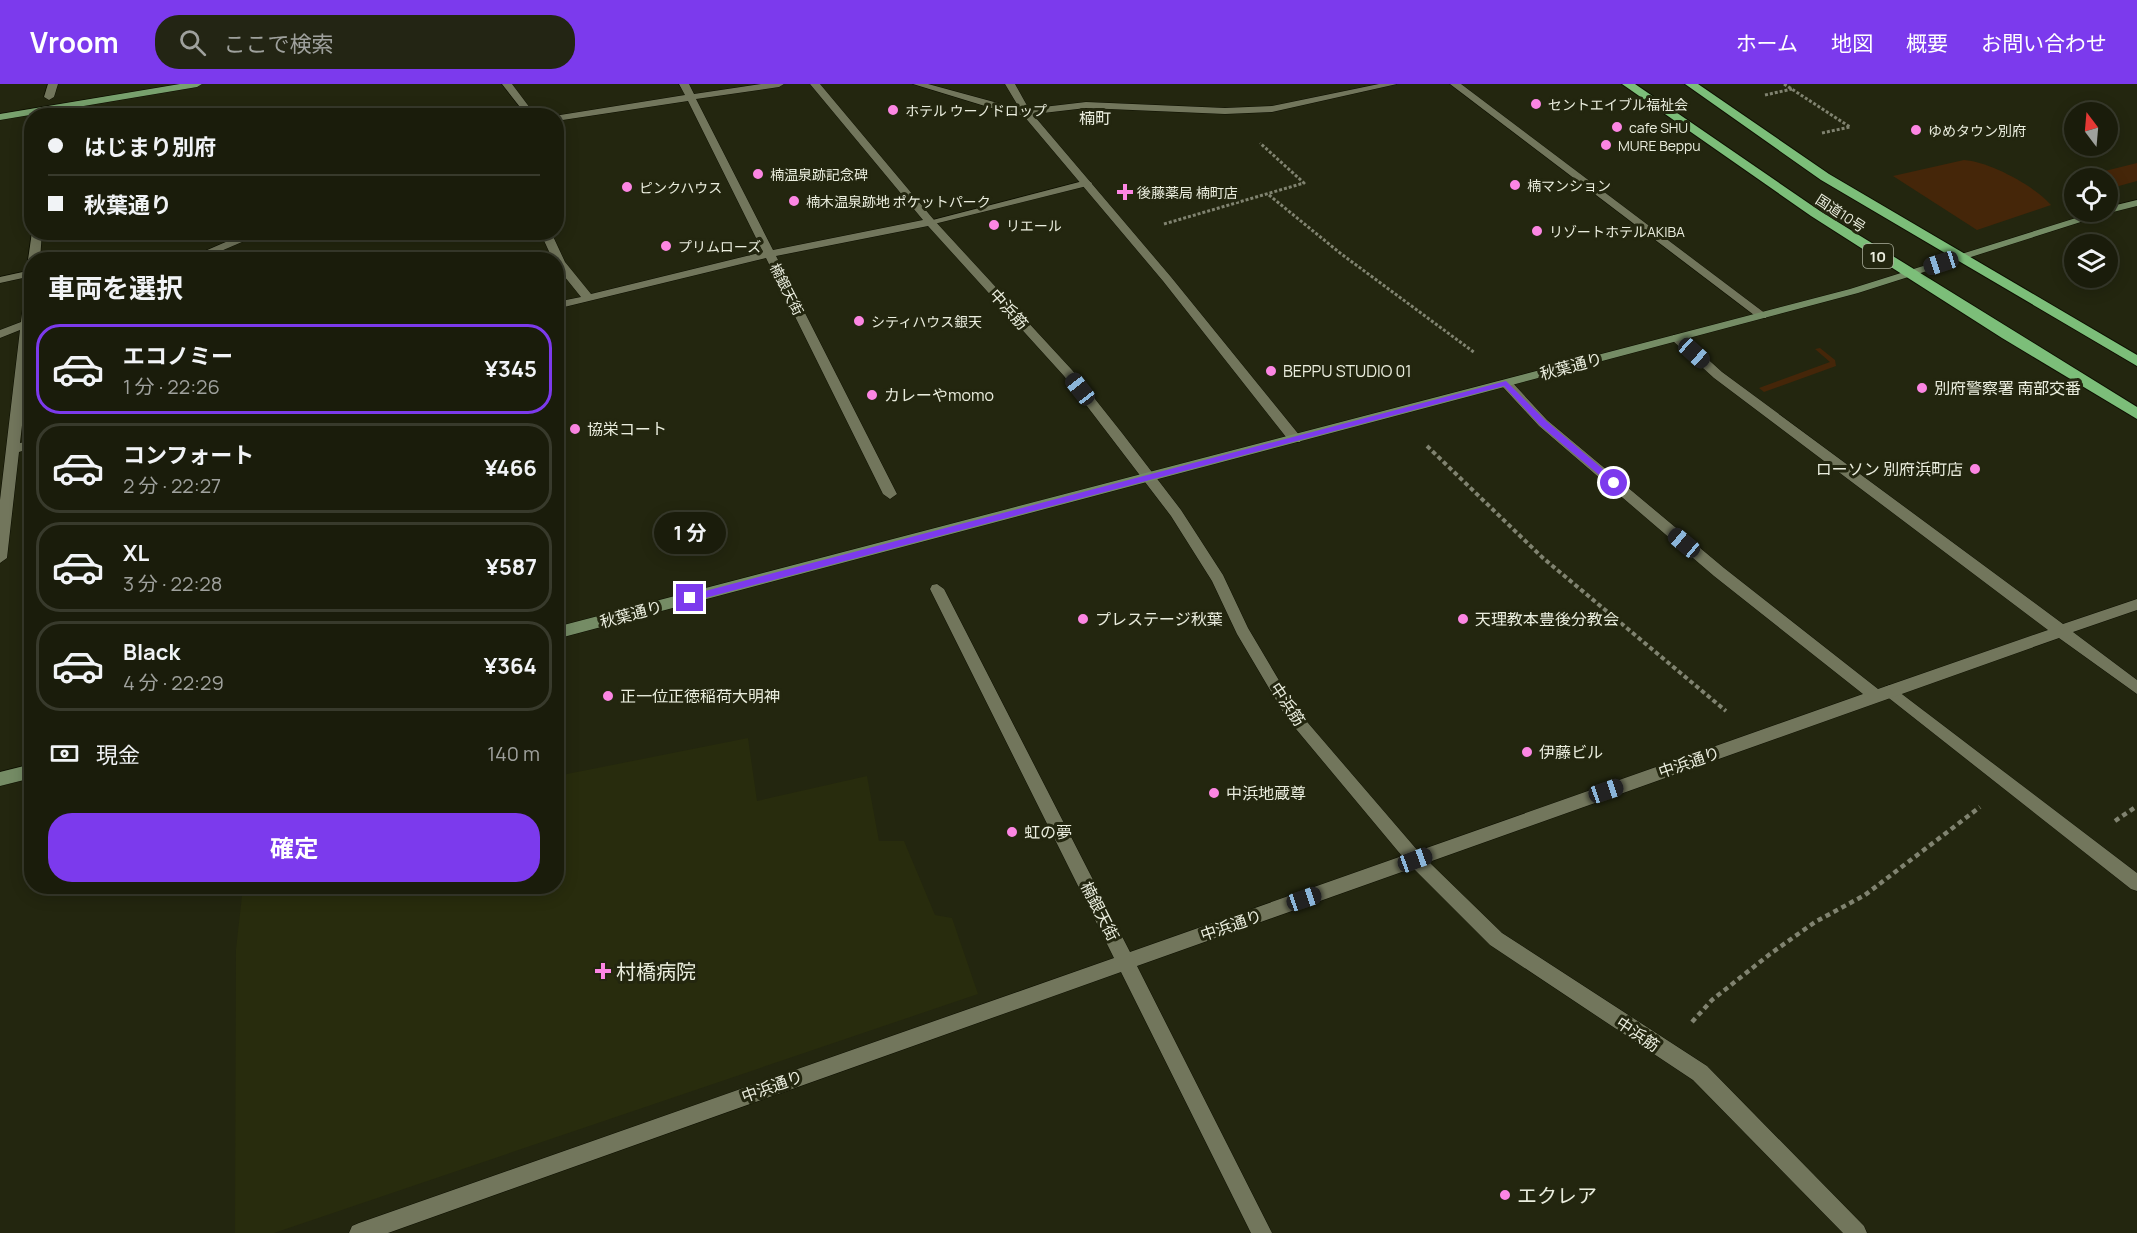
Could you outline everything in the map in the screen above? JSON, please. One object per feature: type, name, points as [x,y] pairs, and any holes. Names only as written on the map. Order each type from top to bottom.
[{"type":"highway","name":"国道10号","points":[[1628,84],[1767,182],[1906,274],[2137,414]]},
{"type":"highway","name":"国道10号","points":[[1691,84],[1825,177],[1958,258],[2137,361]]},
{"type":"main road","points":[[70,108],[197,84]]},
{"type":"main road","points":[[0,117],[24,115]]},
{"type":"street","points":[[49,97],[53,84]]},
{"type":"street","points":[[507,84],[526,108]]},
{"type":"street","name":"楠銀天街","points":[[684,84],[890,494]]},
{"type":"street","points":[[564,117],[779,84]]},
{"type":"street","name":"中浜筋","points":[[815,84],[930,222],[1068,374],[1176,513],[1218,579],[1242,630],[1291,713],[1415,860],[1496,939],[1700,1073],[1857,1233]]},
{"type":"street","points":[[918,84],[1014,112],[1086,105],[1225,111],[1272,110],[1392,84]]},
{"type":"street","points":[[1010,84],[1026,112],[1129,233],[1294,439]]},
{"type":"street","points":[[1455,84],[1762,316]]},
{"type":"street","points":[[564,304],[770,254],[930,222],[1087,183]]},
{"type":"street","name":"秋葉通り","points":[[2118,208],[2137,203]]},
{"type":"street","name":"秋葉通り","points":[[564,631],[1762,316],[2071,222]]},
{"type":"street","points":[[209,252],[240,240]]},
{"type":"street","points":[[564,268],[588,298]]},
{"type":"street","points":[[0,280],[24,275]]},
{"type":"street","points":[[0,334],[24,325]]},
{"type":"street","points":[[1677,338],[1718,375],[2137,688]]},
{"type":"street","points":[[0,558],[24,360]]},
{"type":"street","points":[[1506,383],[1543,423],[1719,573],[2010,784],[2137,883]]},
{"type":"street","points":[[12,449],[24,446]]},
{"type":"street","name":"楠銀天街","points":[[938,589],[1262,1233]]},
{"type":"street","name":"中浜通り","points":[[358,1233],[2137,604]]},
{"type":"street","points":[[0,779],[24,773]]},
{"type":"path","points":[[1784,84],[1850,127],[1819,134]]},
{"type":"path","points":[[1761,96],[1792,89]]},
{"type":"path","points":[[1129,233],[1304,183],[1225,111]]},
{"type":"path","points":[[1268,195],[1340,253],[1475,353]]},
{"type":"path","points":[[1427,446],[1453,475],[1535,551],[1700,687],[1754,739]]},
{"type":"path","points":[[1668,1053],[1676,1039],[1712,1000],[1815,922],[1865,895],[2010,784]]},
{"type":"shaded area","points":[[1964,160],[1986,165],[2022,182],[2051,205],[1977,230],[1893,176]]},
{"type":"shaded area","points":[[2137,163],[2137,181],[2118,186],[2117,168]]},
{"type":"shaded area","points":[[1820,348],[1835,360],[1836,366],[1764,392],[1759,388],[1830,362],[1815,349]]},
{"type":"shaded area","name":"村橋病院","points":[[748,738],[757,801],[867,776],[879,841],[904,841],[935,915],[952,918],[978,994],[274,1233],[235,1233],[236,949],[242,894],[564,894],[564,775]]},
{"type":"place","name":"セントエイブル福祉会","points":[[1536,104]]},
{"type":"place","name":"ホテル ウーノドロップ","points":[[893,110]]},
{"type":"place","name":"cafe SHU","points":[[1617,127]]},
{"type":"place","name":"ゆめタウン別府","points":[[1916,130]]},
{"type":"place","name":"MURE Beppu","points":[[1606,145]]},
{"type":"place","name":"楠温泉跡記念碑","points":[[758,174]]},
{"type":"place","name":"楠マンション","points":[[1515,185]]},
{"type":"place","name":"ピンクハウス","points":[[627,187]]},
{"type":"place","name":"後藤薬局 楠町店","points":[[1125,192]]},
{"type":"place","name":"楠木温泉跡地 ポケットパーク","points":[[794,201]]},
{"type":"place","name":"リエール","points":[[994,225]]},
{"type":"place","name":"リゾートホテルAKIBA","points":[[1537,231]]},
{"type":"place","name":"プリムローズ","points":[[666,246]]},
{"type":"place","name":"シティハウス銀天","points":[[859,321]]},
{"type":"place","name":"BEPPU STUDIO 01","points":[[1271,371]]},
{"type":"place","name":"別府警察署 南部交番","points":[[1922,388]]},
{"type":"place","name":"カレーやmomo","points":[[872,395]]},
{"type":"place","name":"協栄コート","points":[[575,429]]},
{"type":"place","name":"ローソン 別府浜町店","points":[[1975,469]]},
{"type":"place","name":"プレステージ秋葉","points":[[1083,619]]},
{"type":"place","name":"天理教本豊後分教会","points":[[1463,619]]},
{"type":"place","name":"正一位正徳稲荷大明神","points":[[608,696]]},
{"type":"place","name":"伊藤ビル","points":[[1527,752]]},
{"type":"place","name":"中浜地蔵尊","points":[[1214,793]]},
{"type":"place","name":"虹の夢","points":[[1012,832]]},
{"type":"place","name":"村橋病院","points":[[603,971]]},
{"type":"place","name":"エクレア","points":[[1505,1195]]},
{"type":"district","name":"楠町","points":[[1095,118]]},
{"type":"route","points":[[690,598],[1506,383],[1543,423],[1614,483]]}]
